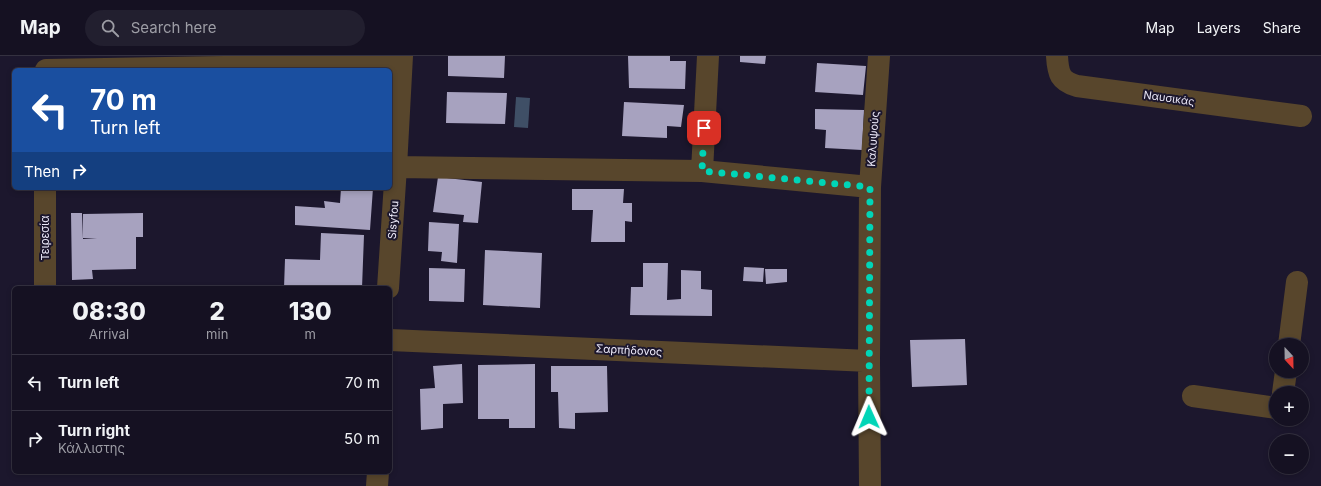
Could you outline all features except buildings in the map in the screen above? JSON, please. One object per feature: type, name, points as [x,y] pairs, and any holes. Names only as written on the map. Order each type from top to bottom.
[{"type":"street","points":[[702,171],[708,56]]},
{"type":"street","name":"Καλυψούς","points":[[870,486],[868,361],[870,187],[879,56]]},
{"type":"street","name":"Ναυσικάς","points":[[1058,56],[1058,65],[1061,76],[1066,83],[1078,86],[1301,116]]},
{"type":"street","points":[[82,68],[189,62],[402,60]]},
{"type":"street","name":"Sisyfou","points":[[388,286],[402,60]]},
{"type":"street","points":[[396,167],[702,171],[870,187]]},
{"type":"street","name":"Τειρεσία","points":[[45,190],[45,286]]},
{"type":"street","points":[[1290,338],[1297,282]]},
{"type":"street","name":"Σαρπήδονος","points":[[392,340],[868,361]]},
{"type":"street","points":[[1193,396],[1269,407]]},
{"type":"street","points":[[377,486],[378,474]]},
{"type":"water","points":[[516,97],[530,98],[528,128],[514,127]]},
{"type":"route","points":[[704,128],[702,171],[870,187],[868,361],[869,417]]}]
